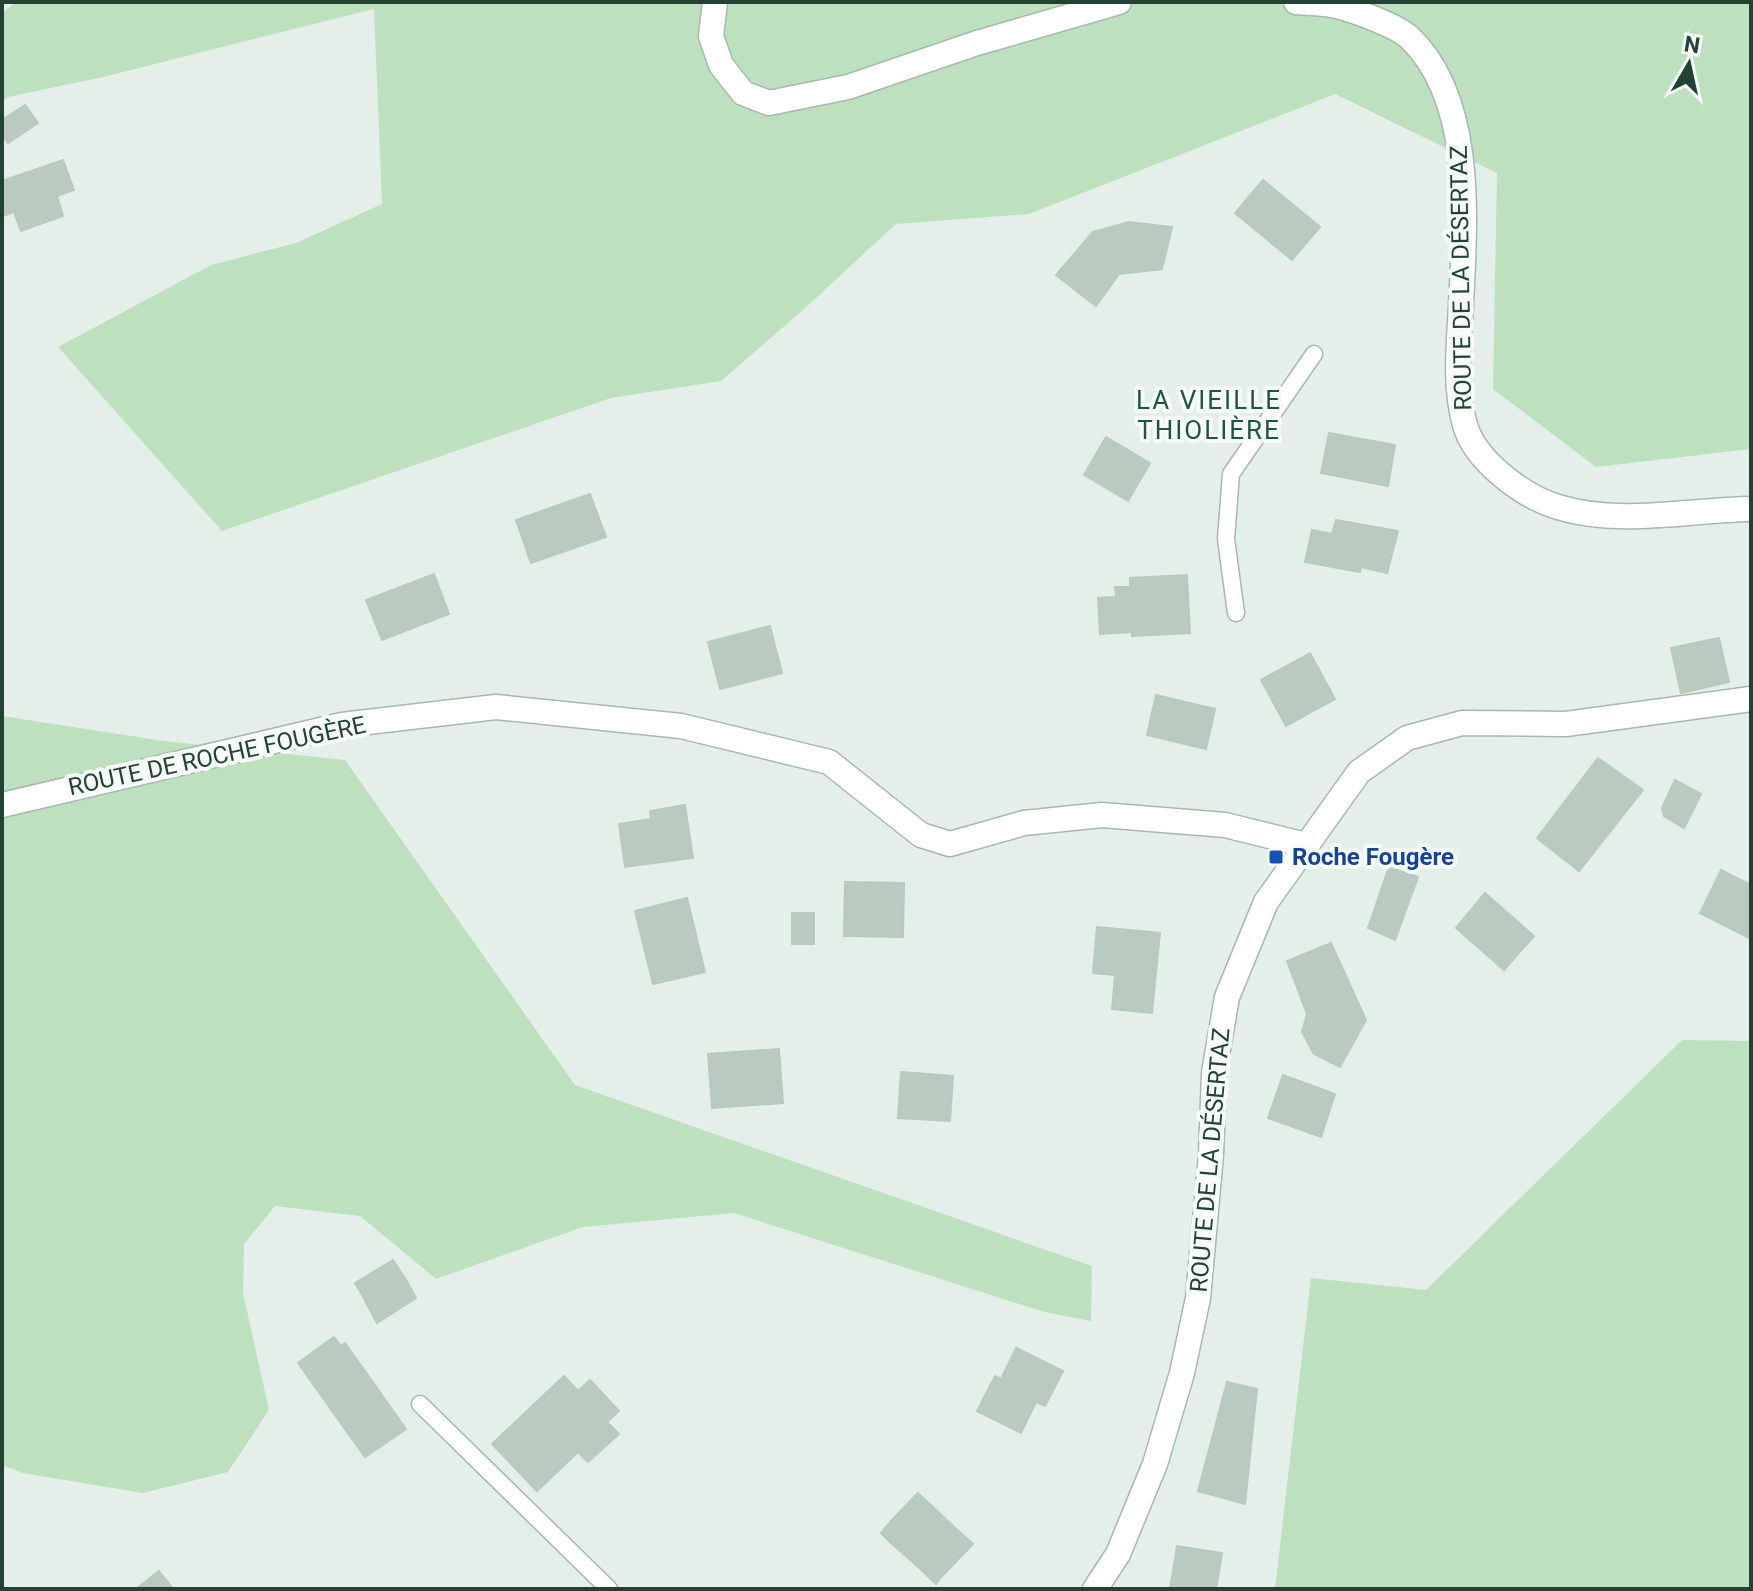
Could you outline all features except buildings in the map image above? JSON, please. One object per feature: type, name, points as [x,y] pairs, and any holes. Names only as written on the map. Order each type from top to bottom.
[{"type":"street","points":[[715,2],[711,36],[721,65],[743,93],[769,103],[848,87],[977,43],[1119,2]]},
{"type":"street","name":"ROUTE DE LA DÉSERTAZ","points":[[1296,2],[1332,5],[1373,19],[1408,36],[1431,64],[1446,95],[1458,136],[1464,234],[1458,369],[1460,400],[1465,428],[1477,450],[1514,485],[1554,506],[1588,515],[1751,509]]},
{"type":"street","name":"ROUTE DE LA DÉSERTAZ","points":[[1095,1589],[1118,1554],[1155,1464],[1182,1373],[1198,1298],[1211,1155],[1214,1073],[1227,997],[1266,902],[1359,772],[1407,738],[1462,723],[1566,724],[1751,699]]},
{"type":"street","name":"ROUTE DE ROCHE FOUGÈRE","points":[[2,805],[342,725],[496,707],[681,726],[829,762],[921,835],[950,844],[1024,823],[1102,815],[1225,825],[1306,845]]},
{"type":"lane","points":[[1236,613],[1226,539],[1231,474],[1314,354]]},
{"type":"lane","points":[[420,1404],[609,1589]]},
{"type":"green space","points":[[16,2],[1751,2],[1751,449],[1596,467],[1493,389],[1497,173],[1335,94],[1029,214],[896,224],[721,381],[611,398],[222,531],[58,347],[211,265],[296,243],[382,204],[374,9],[103,77],[8,97],[2,101],[2,13]]},
{"type":"green space","points":[[2,716],[164,741],[345,760],[575,1085],[1092,1266],[1091,1321],[1044,1312],[734,1213],[583,1227],[436,1279],[360,1216],[275,1206],[244,1244],[243,1293],[269,1410],[228,1472],[143,1493],[23,1473],[2,1465]]},
{"type":"green space","points":[[1682,1040],[1751,1041],[1751,1589],[1275,1589],[1311,1278],[1426,1290]]},
{"type":"place","name":"Roche Fougère","points":[[1276,857]]},
{"type":"district","name":"LA VIEILLE THIOLIÈRE","points":[[1209,415]]}]
